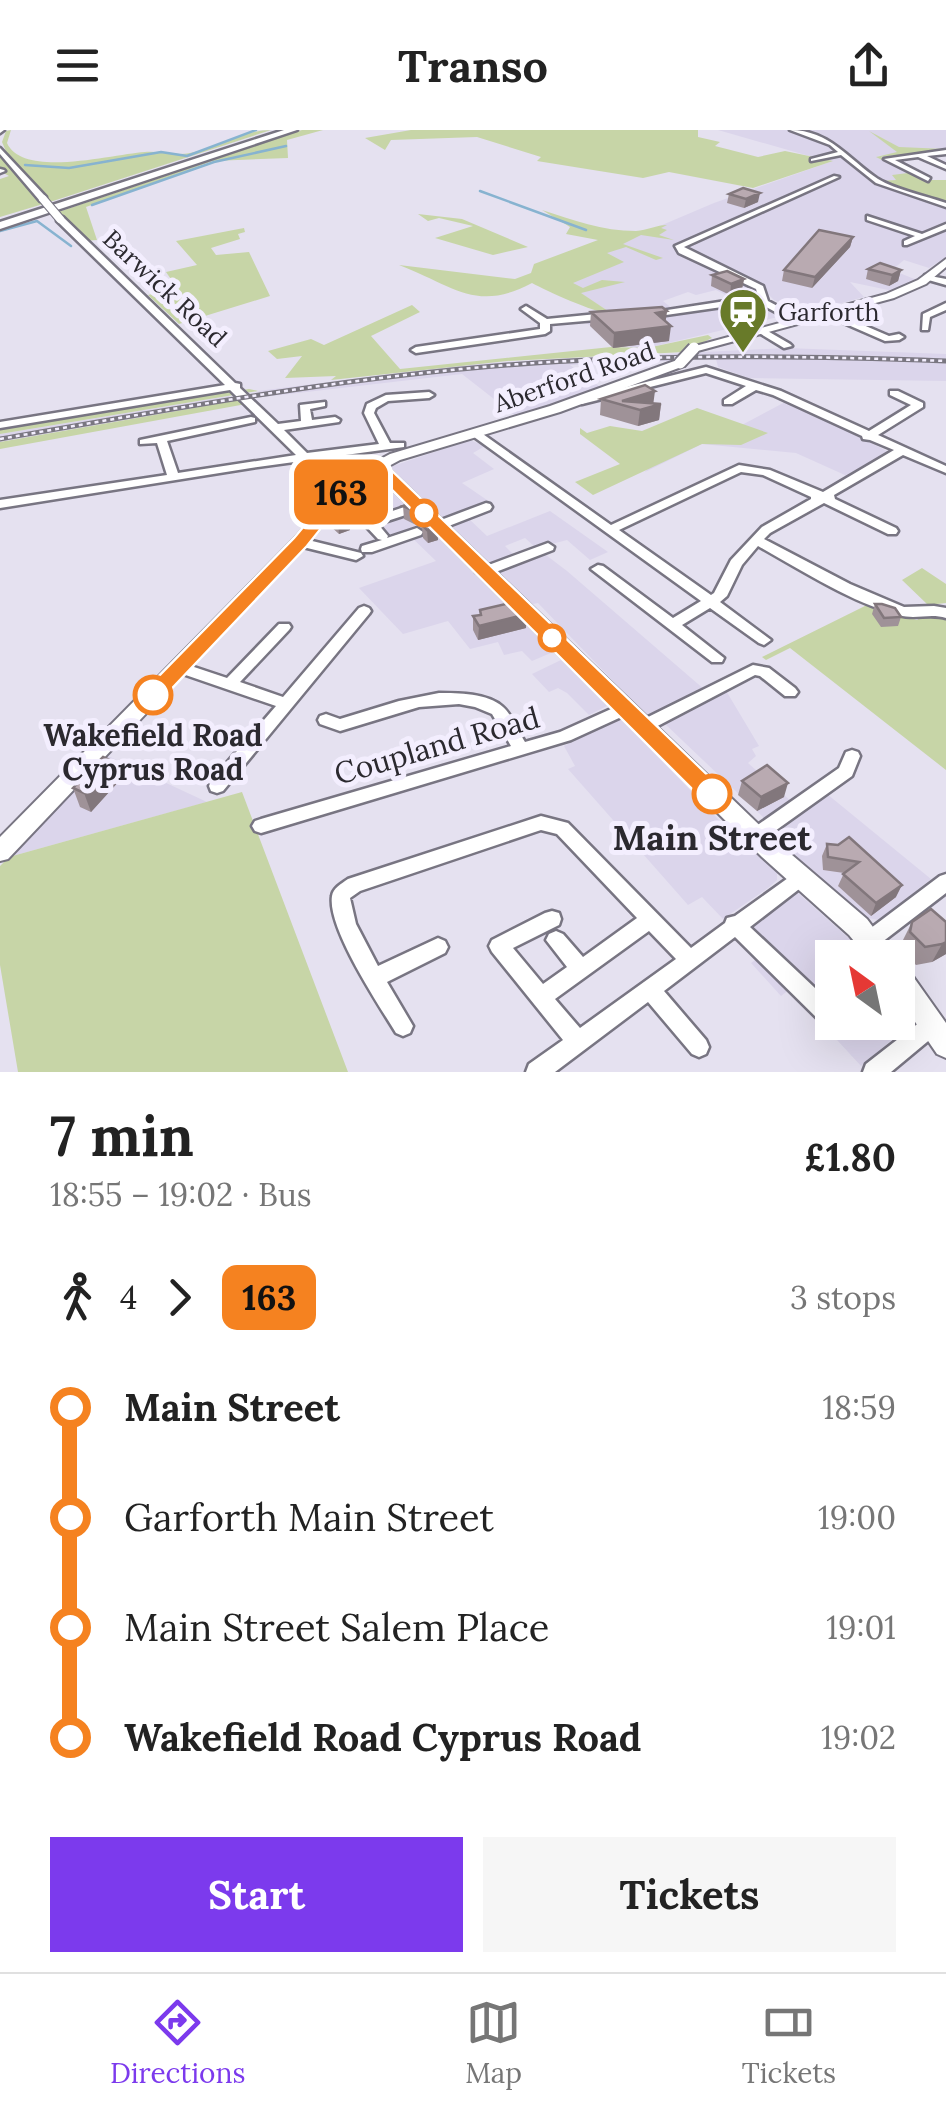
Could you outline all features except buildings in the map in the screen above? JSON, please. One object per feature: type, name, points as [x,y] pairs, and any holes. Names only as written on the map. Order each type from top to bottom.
[{"type":"highway","points":[[0,223],[279,130]]},
{"type":"highway","points":[[0,223],[293,130]]},
{"type":"main road","name":"Aberford Road","points":[[375,455],[476,434],[578,402],[680,363],[694,348],[890,296],[928,277],[946,262]]},
{"type":"main road","points":[[0,852],[300,542],[375,455],[429,528],[483,572],[754,836],[867,940]]},
{"type":"main road","points":[[915,1000],[939,1035]]},
{"type":"street","points":[[793,130],[827,142],[878,182],[946,205]]},
{"type":"street","name":"Barwick Road","points":[[0,150],[104,266],[146,298],[303,455]]},
{"type":"street","points":[[943,169],[925,177],[886,159],[946,152]]},
{"type":"street","points":[[813,160],[838,154]]},
{"type":"street","points":[[918,155],[943,169]]},
{"type":"street","points":[[764,300],[760,288],[679,246],[836,177]]},
{"type":"street","points":[[870,218],[918,235]]},
{"type":"street","points":[[907,244],[918,235],[946,226]]},
{"type":"street","points":[[928,277],[946,282]]},
{"type":"street","points":[[540,303],[524,311],[545,322],[586,313],[625,315],[764,300],[795,319]]},
{"type":"street","points":[[925,328],[926,316],[946,306]]},
{"type":"street","points":[[826,312],[890,339],[899,337]]},
{"type":"street","points":[[415,338],[419,350],[481,335],[536,335],[547,329],[545,322]]},
{"type":"street","points":[[759,329],[787,346]]},
{"type":"street","points":[[578,402],[679,374],[709,370],[756,385],[939,468],[946,457]]},
{"type":"street","points":[[728,402],[756,385]]},
{"type":"street","points":[[0,425],[236,386]]},
{"type":"street","points":[[867,436],[919,405],[894,393]]},
{"type":"street","points":[[375,455],[366,405],[386,398],[428,394]]},
{"type":"street","points":[[275,428],[327,415]]},
{"type":"street","points":[[144,442],[241,419]]},
{"type":"street","points":[[476,434],[764,640]]},
{"type":"street","points":[[161,439],[174,478]]},
{"type":"street","points":[[0,504],[303,455],[375,455],[400,445]]},
{"type":"street","points":[[672,624],[712,602],[726,589],[736,563],[756,540],[899,452]]},
{"type":"street","points":[[610,530],[739,468],[766,472],[892,530]]},
{"type":"street","points":[[337,496],[350,502],[382,536]]},
{"type":"street","points":[[300,542],[361,552],[486,506]]},
{"type":"street","points":[[370,524],[417,507]]},
{"type":"street","points":[[756,540],[884,605],[912,614],[928,609],[944,612]]},
{"type":"street","points":[[483,572],[548,547]]},
{"type":"street","points":[[598,568],[717,658]]},
{"type":"street","points":[[216,786],[364,612]]},
{"type":"street","points":[[230,684],[284,627]]},
{"type":"street","points":[[180,668],[285,703]]},
{"type":"street","points":[[642,726],[758,670],[790,692]]},
{"type":"street","points":[[326,720],[340,726],[432,698],[452,697],[498,710],[521,749]]},
{"type":"street","name":"Coupland Road","points":[[261,826],[576,732],[625,709]]},
{"type":"street","points":[[754,836],[846,772],[852,756]]},
{"type":"street","points":[[402,1026],[345,918],[340,900],[344,891],[540,823],[562,828],[688,958]]},
{"type":"street","points":[[550,1068],[648,988],[800,878]]},
{"type":"street","points":[[888,940],[924,912],[946,882]]},
{"type":"street","points":[[552,919],[499,946],[578,1042]]},
{"type":"street","points":[[542,997],[651,919]]},
{"type":"street","points":[[734,924],[815,1002]]},
{"type":"street","points":[[556,940],[581,969]]},
{"type":"street","points":[[376,977],[438,947]]},
{"type":"street","points":[[648,988],[699,1047]]},
{"type":"street","points":[[874,1072],[939,1035]]},
{"type":"shaded area","points":[[718,130],[946,130],[946,151],[877,156],[910,174],[898,180],[878,181],[846,159],[873,181],[946,207],[946,257],[929,268],[904,260],[892,270],[917,280],[893,291],[850,282],[864,297],[805,313],[774,300],[760,286],[758,295],[735,300],[716,290],[696,295],[688,292],[663,301],[674,310],[611,313],[580,293],[568,296],[530,281],[714,203],[830,162]]},
{"type":"shaded area","points":[[754,301],[782,316],[647,348],[633,349],[582,321],[656,318]]},
{"type":"shaded area","points":[[786,348],[946,354],[946,381],[748,378],[718,367],[716,359],[570,365],[603,389],[517,417],[462,374],[263,397],[258,391],[470,364]]},
{"type":"shaded area","points":[[229,396],[231,401],[0,442],[0,434]]},
{"type":"shaded area","points":[[787,401],[889,452],[847,476],[796,453],[702,444],[645,472],[697,408],[740,426]]},
{"type":"shaded area","points":[[470,440],[485,446],[473,453],[494,469],[462,483],[487,500],[479,503],[482,507],[444,522],[387,468]]},
{"type":"shaded area","points":[[372,477],[553,652],[532,661],[522,651],[504,655],[498,642],[470,649],[448,621],[403,634],[359,588],[436,561],[406,532],[390,537],[378,524],[397,517],[364,485]]},
{"type":"shaded area","points":[[550,511],[608,552],[590,560],[567,540],[536,548],[525,538],[505,546],[515,556],[486,567],[448,526],[468,518],[487,536]]},
{"type":"shaded area","points":[[542,552],[705,690],[646,715],[538,603],[533,604],[494,574]]},
{"type":"shaded area","points":[[561,660],[607,706],[589,715],[567,693],[558,688],[549,692],[532,674]]},
{"type":"shaded area","points":[[725,689],[759,746],[752,749],[756,756],[748,763],[792,802],[765,819],[663,722]]},
{"type":"shaded area","points":[[621,718],[741,843],[745,841],[777,872],[777,880],[768,888],[723,919],[702,897],[688,905],[568,769],[575,766],[564,746]]},
{"type":"shaded area","points":[[106,755],[207,802],[9,857]]},
{"type":"shaded area","points":[[827,794],[931,879],[879,920],[863,917],[768,834]]},
{"type":"shaded area","points":[[797,892],[851,940],[815,940],[815,1016],[790,989],[781,996],[751,963],[758,958],[743,928]]},
{"type":"shaded area","points":[[837,1040],[892,1040],[861,1066]]},
{"type":"green space","points":[[11,130],[7,143],[16,154],[31,160],[70,162],[145,152],[190,153],[271,130],[50,202],[8,156],[2,142],[6,131]]},
{"type":"green space","points":[[302,130],[323,130],[287,140],[288,158],[213,161],[86,207],[97,240],[84,241],[80,231],[58,212]]},
{"type":"green space","points":[[411,130],[698,130],[698,137],[720,142],[715,146],[758,157],[785,151],[833,161],[753,188],[669,172],[643,178],[537,161],[541,157],[477,137],[391,140],[385,150],[365,138]]},
{"type":"green space","points":[[869,131],[899,147],[946,149],[881,157],[928,180],[946,180],[946,203],[878,181],[896,180],[892,175],[908,173],[876,157],[897,152]]},
{"type":"green space","points":[[0,156],[43,204],[0,217],[0,179],[9,176],[0,171]]},
{"type":"green space","points":[[542,210],[611,229],[636,231],[667,225],[661,228],[667,230],[659,235],[674,240],[641,235],[623,244],[663,258],[656,260],[626,247],[607,253],[624,262],[573,283],[583,288],[602,280],[625,282],[581,293],[611,313],[583,306],[532,283],[495,296],[465,293],[399,265],[515,279],[531,273],[534,264],[598,240],[566,234],[570,227]]},
{"type":"green space","points":[[418,214],[462,219],[528,247],[493,255],[435,238],[473,226],[439,218],[428,221]]},
{"type":"green space","points":[[244,228],[245,232],[238,234],[240,239],[211,248],[216,255],[249,252],[270,296],[179,324],[148,295],[177,288],[166,272],[197,265],[176,241]]},
{"type":"green space","points":[[412,305],[420,312],[371,336],[400,369],[611,347],[647,348],[708,335],[712,338],[684,352],[507,361],[331,380],[336,376],[285,378],[302,356],[277,359],[268,351],[311,339],[324,345]]},
{"type":"green space","points":[[249,389],[258,391],[0,434],[0,427]]},
{"type":"green space","points":[[245,399],[246,404],[0,449],[0,442]]},
{"type":"green space","points":[[697,408],[768,433],[741,445],[702,444],[593,495],[575,482],[620,464],[580,434],[580,428],[587,433],[610,426],[642,431]]},
{"type":"green space","points":[[922,568],[946,584],[946,603],[928,605],[902,580]]},
{"type":"green space","points":[[869,604],[917,620],[931,611],[946,616],[946,770],[790,648],[766,660],[762,657]]},
{"type":"green space","points":[[242,792],[348,1072],[18,1072],[0,965],[0,866],[9,857]]},
{"type":"waterway","points":[[25,165],[69,168],[161,152],[187,156],[256,130]]},
{"type":"waterway","points":[[92,205],[214,162],[286,146]]},
{"type":"waterway","points":[[480,191],[586,230]]},
{"type":"waterway","points":[[0,231],[37,221],[71,246]]},
{"type":"railway","points":[[0,439],[266,394],[468,368],[689,357],[946,361]]},
{"type":"bus line","name":"163","points":[[153,695],[300,542],[345,488],[376,465],[712,794]]},
{"type":"place","name":"Garforth","points":[[743,354]]},
{"type":"place","name":"Wakefield Road Cyprus Road","points":[[153,695]]},
{"type":"place","name":"Main Street","points":[[712,794]]}]
